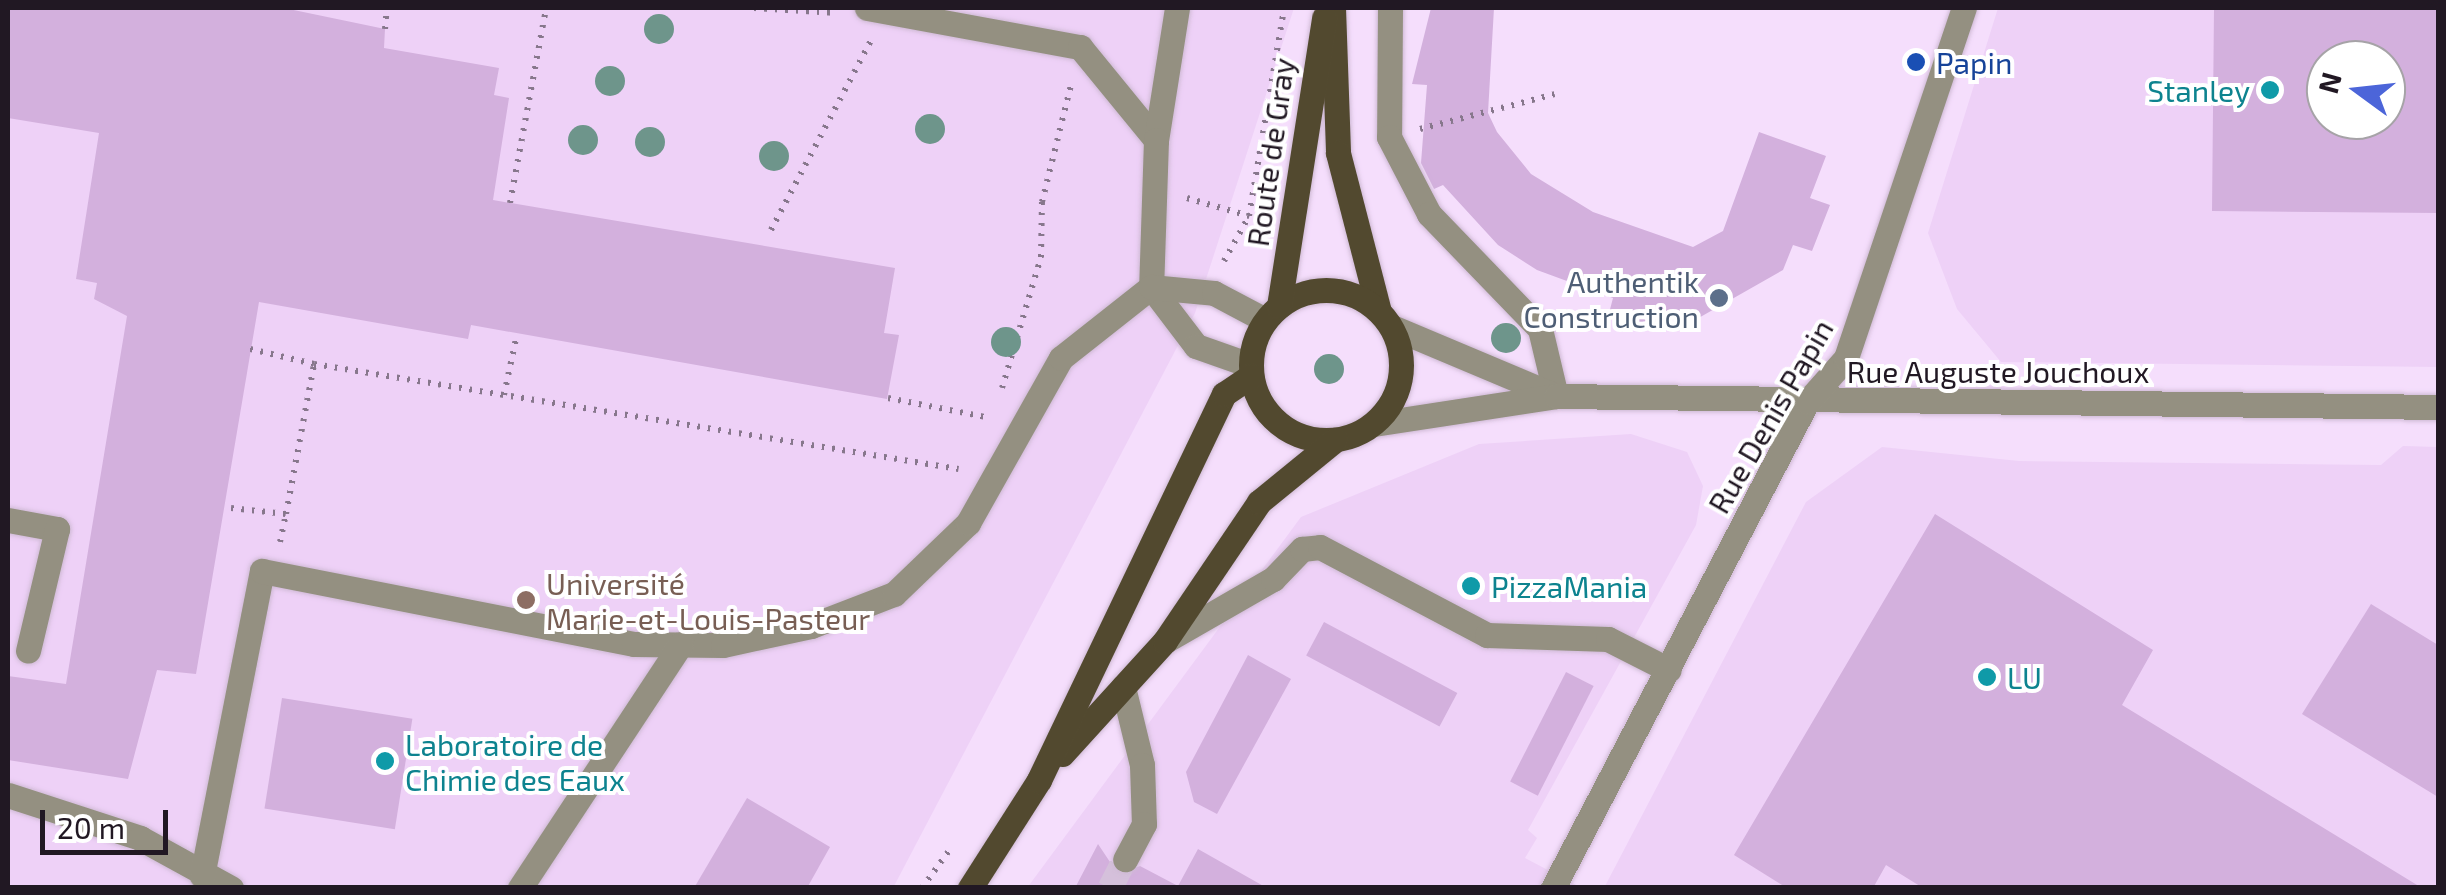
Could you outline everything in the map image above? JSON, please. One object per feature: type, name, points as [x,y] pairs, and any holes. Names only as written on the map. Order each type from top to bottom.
[{"type":"main road","name":"Route de Gray","points":[[1272,313],[1330,8]]},
{"type":"main road","name":"Route de Gray","points":[[1330,8],[1338,153],[1385,319]]},
{"type":"main road","points":[[970,888],[1039,780],[1224,394],[1251,370],[1272,313],[1330,290],[1385,319],[1400,379],[1374,424],[1335,440],[1259,502],[1165,641],[1039,780]]},
{"type":"main road","points":[[1251,370],[1275,422],[1335,440]]},
{"type":"street","points":[[1178,8],[1156,140],[1150,286],[1196,346],[1251,370]]},
{"type":"street","points":[[1390,8],[1390,137],[1430,214],[1540,329],[1556,396]]},
{"type":"street","name":"Rue Denis Papin","points":[[1553,888],[1808,402],[1846,358],[1964,8]]},
{"type":"street","points":[[875,12],[948,16],[1080,47],[1156,140]]},
{"type":"street","points":[[202,876],[262,571],[634,644],[723,646],[811,626],[894,594],[968,523],[1000,475],[1061,358],[1150,286],[1214,293],[1272,313]]},
{"type":"street","name":"Rue Auguste Jouchoux","points":[[1385,319],[1556,396]]},
{"type":"street","name":"Rue Auguste Jouchoux","points":[[1374,424],[1556,396],[1808,402],[2438,406]]},
{"type":"street","points":[[8,520],[57,529],[28,651]]},
{"type":"street","points":[[1165,641],[1273,579],[1302,549],[1320,547],[1486,635],[1608,639],[1669,670]]},
{"type":"street","points":[[520,888],[681,644]]},
{"type":"street","points":[[1123,688],[1142,765],[1144,824],[1125,859]]},
{"type":"street","points":[[8,795],[140,838],[202,876],[231,888]]},
{"type":"path","points":[[385,29],[387,8]]},
{"type":"path","points":[[510,202],[546,8]]},
{"type":"path","points":[[754,8],[875,12],[771,230]]},
{"type":"path","points":[[1220,274],[1249,216],[1284,8]]},
{"type":"path","points":[[978,435],[1041,257],[1042,202],[1080,47]]},
{"type":"path","points":[[1390,137],[1555,94]]},
{"type":"path","points":[[1220,204],[1249,216]]},
{"type":"path","points":[[504,395],[516,334]]},
{"type":"path","points":[[250,349],[314,364],[1000,475]]},
{"type":"path","points":[[231,508],[286,514],[314,364]]},
{"type":"path","points":[[888,398],[986,417]]},
{"type":"path","points":[[961,470],[970,452]]},
{"type":"shaded area","name":"Université Marie-et-Louis-Pasteur","points":[[8,8],[1294,8],[1195,313],[893,888],[8,887]]},
{"type":"shaded area","points":[[1998,8],[2438,8],[2438,367],[2001,362],[1957,309],[1928,233]]},
{"type":"shaded area","points":[[1631,434],[1687,452],[1703,486],[1696,525],[1528,830],[1537,838],[1525,858],[1580,887],[1027,888],[1301,517],[1479,444]]},
{"type":"shaded area","points":[[2403,446],[2438,447],[2438,887],[1604,888],[1806,502],[1882,447],[2019,461],[2381,465]]},
{"type":"building","points":[[8,8],[284,8],[385,29],[384,48],[499,68],[494,95],[509,98],[493,200],[895,268],[884,333],[899,335],[887,399],[471,325],[468,339],[259,302],[196,674],[157,670],[128,779],[8,760],[8,676],[66,684],[127,316],[94,299],[97,283],[76,279],[99,133],[8,118]]},
{"type":"building","points":[[1431,8],[1494,8],[1488,113],[1497,132],[1531,174],[1593,212],[1693,247],[1723,231],[1759,132],[1826,156],[1810,198],[1830,205],[1812,251],[1793,245],[1783,270],[1688,324],[1658,314],[1654,331],[1608,317],[1613,298],[1537,270],[1498,245],[1443,185],[1434,189],[1421,163],[1427,85],[1412,84]]},
{"type":"building","name":"Stanley","points":[[2214,8],[2438,8],[2438,213],[2212,211]]},
{"type":"building","name":"LU","points":[[1935,514],[2153,650],[2122,705],[2422,888],[1923,888],[1886,865],[1873,888],[1787,888],[1734,855]]},
{"type":"building","points":[[2371,604],[2438,645],[2438,797],[2302,714]]},
{"type":"building","points":[[1324,622],[1457,693],[1439,726],[1306,656]]},
{"type":"building","points":[[1248,655],[1291,679],[1217,814],[1194,802],[1186,772]]},
{"type":"building","points":[[1566,672],[1594,686],[1538,796],[1510,782]]},
{"type":"building","name":"Laboratoire de Chimie des Eaux","points":[[282,698],[412,719],[395,829],[264,809]]},
{"type":"building","points":[[747,798],[830,847],[807,888],[694,888]]},
{"type":"building","points":[[1098,844],[1118,874],[1140,866],[1178,886],[1198,849],[1267,888],[1075,888]]},
{"type":"tunnel","points":[[1110,888],[1125,859]]},
{"type":"place","name":"Papin","points":[[1916,62]]},
{"type":"place","name":"Stanley","points":[[2270,90]]},
{"type":"place","name":"Authentik Construction","points":[[1719,298]]},
{"type":"place","name":"PizzaMania","points":[[1471,586]]},
{"type":"place","name":"Université Marie-et-Louis-Pasteur","points":[[526,600]]},
{"type":"place","name":"LU","points":[[1987,677]]},
{"type":"place","name":"Laboratoire de Chimie des Eaux","points":[[385,761]]}]
